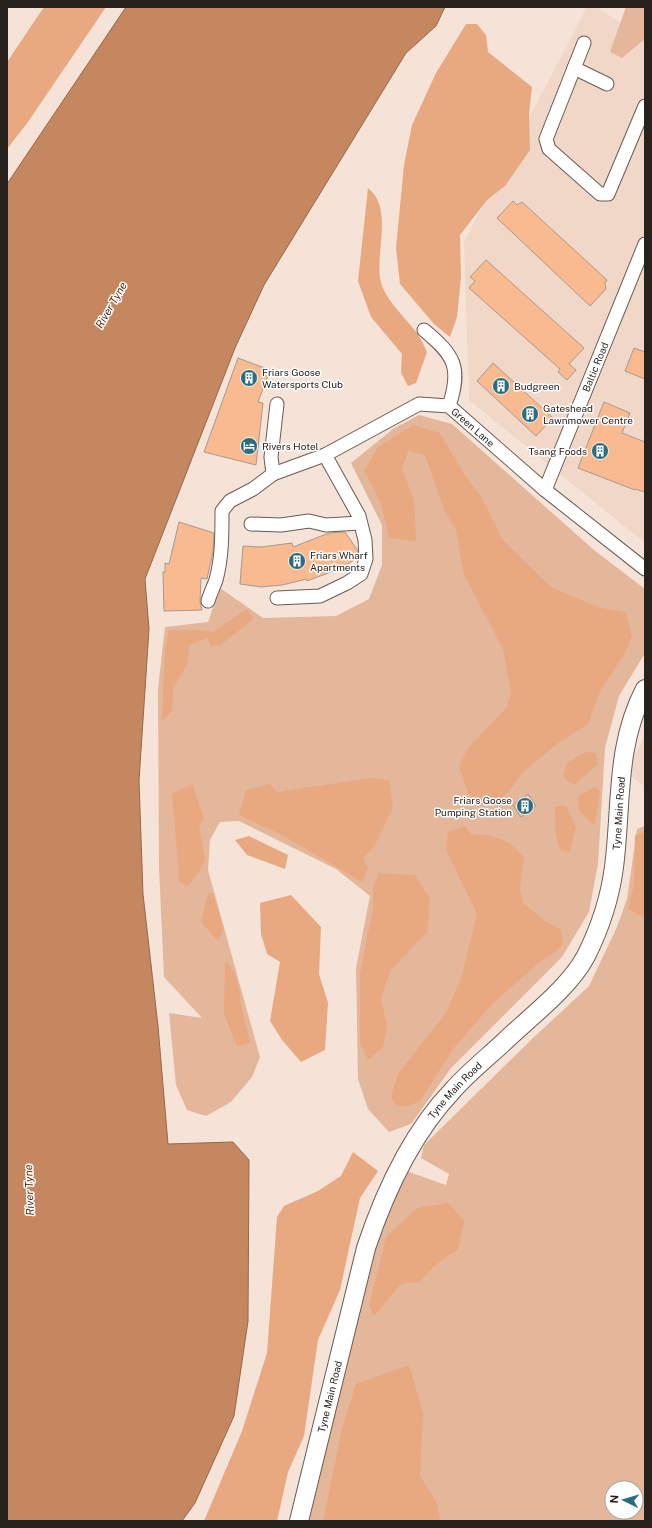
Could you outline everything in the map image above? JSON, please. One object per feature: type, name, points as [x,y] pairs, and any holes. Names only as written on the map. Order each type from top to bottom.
[{"type":"street","points":[[584,43],[546,139],[549,149],[600,194],[608,194],[645,106]]},
{"type":"street","points":[[574,68],[607,84]]},
{"type":"street","name":"Baltic Road","points":[[545,490],[645,244]]},
{"type":"street","points":[[424,330],[450,355],[454,372],[455,387],[448,406]]},
{"type":"street","points":[[273,474],[271,457],[277,404]]},
{"type":"street","name":"Green Lane","points":[[208,601],[215,581],[219,562],[222,541],[222,511],[230,501],[253,489],[273,474],[325,455],[419,404],[448,406],[545,490],[645,569]]},
{"type":"street","points":[[277,598],[320,596],[347,583],[361,574],[366,559],[365,540],[359,516],[325,455]]},
{"type":"street","points":[[251,524],[282,525],[309,522],[326,525],[360,523]]},
{"type":"street","name":"Tyne Main Road","points":[[299,1521],[366,1248],[380,1207],[403,1160],[414,1140],[452,1090],[562,988],[585,959],[598,931],[607,902],[614,867],[627,733],[636,706],[645,689]]},
{"type":"shaded area","points":[[44,7],[106,7],[28,122],[7,149],[7,62]]},
{"type":"shaded area","points":[[587,7],[597,7],[645,39],[645,543],[469,400],[464,242]]},
{"type":"shaded area","points":[[626,7],[645,7],[645,39],[622,58],[610,52]]},
{"type":"shaded area","points":[[466,24],[477,24],[486,35],[488,52],[532,87],[529,114],[530,150],[505,186],[487,200],[460,235],[461,278],[457,317],[450,337],[434,324],[400,284],[396,248],[404,165],[412,125],[436,73]]},
{"type":"shaded area","points":[[368,188],[376,196],[382,217],[379,267],[382,285],[385,293],[395,307],[417,333],[427,352],[416,383],[408,386],[401,373],[402,354],[371,317],[358,281]]},
{"type":"shaded area","points":[[419,415],[452,424],[594,550],[645,589],[645,653],[619,696],[605,748],[598,864],[589,912],[562,957],[451,1068],[411,1124],[389,1132],[368,1109],[358,1079],[356,968],[370,896],[336,869],[239,821],[220,822],[210,840],[208,870],[260,1057],[252,1077],[231,1102],[206,1116],[187,1110],[176,1085],[169,1013],[202,1018],[164,977],[159,867],[158,689],[165,627],[208,622],[220,588],[263,618],[336,616],[369,599],[382,565],[382,525],[351,463],[393,429]]},
{"type":"shaded area","points":[[413,425],[440,433],[464,474],[482,498],[502,539],[551,587],[600,608],[626,612],[632,636],[625,653],[600,691],[588,724],[557,744],[523,772],[507,794],[488,805],[477,804],[468,793],[459,766],[470,746],[507,707],[511,693],[503,649],[464,575],[456,530],[445,512],[425,455],[408,451],[402,470],[414,500],[416,541],[389,538],[381,503],[364,471],[378,447]]},
{"type":"shaded area","points":[[247,609],[254,619],[220,645],[210,646],[208,638],[189,645],[187,665],[173,688],[172,711],[162,721],[165,650],[169,630],[200,630],[213,632]]},
{"type":"shaded area","points":[[645,734],[645,787],[627,773]]},
{"type":"shaded area","points":[[585,752],[596,753],[598,764],[575,784],[568,782],[563,775],[567,763]]},
{"type":"shaded area","points":[[371,778],[389,780],[393,807],[375,845],[363,858],[368,868],[362,882],[282,835],[239,815],[246,790],[270,784],[277,792]]},
{"type":"shaded area","points":[[192,784],[204,819],[199,826],[205,860],[197,875],[188,886],[178,881],[179,872],[172,794]]},
{"type":"shaded area","points":[[595,787],[600,792],[595,823],[592,824],[579,810],[578,796]]},
{"type":"shaded area","points":[[555,806],[566,806],[576,827],[570,852],[560,850],[556,834]]},
{"type":"shaded area","points":[[465,826],[471,834],[501,839],[512,846],[524,858],[520,889],[523,903],[545,921],[561,930],[563,944],[495,1001],[453,1049],[420,1101],[408,1106],[397,1106],[391,1097],[398,1074],[446,1013],[462,976],[477,914],[446,850],[448,832]]},
{"type":"shaded area","points":[[645,826],[645,1521],[309,1521],[381,1222],[406,1171],[446,1185],[449,1174],[421,1158],[424,1145],[533,1038],[589,986],[617,927],[627,899],[637,829]]},
{"type":"shaded area","points":[[645,832],[645,918],[628,909],[634,885],[635,835]]},
{"type":"shaded area","points":[[249,836],[288,855],[285,869],[247,855],[235,840]]},
{"type":"shaded area","points":[[379,873],[415,875],[430,899],[427,932],[390,971],[381,999],[387,1025],[383,1047],[368,1060],[360,1044],[360,974],[373,908],[373,887]]},
{"type":"shaded area","points":[[208,893],[213,893],[224,929],[218,941],[201,922]]},
{"type":"shaded area","points":[[291,895],[321,927],[319,974],[328,1003],[325,1050],[301,1062],[282,1040],[270,1021],[280,962],[267,954],[261,934],[260,903]]},
{"type":"shaded area","points":[[225,961],[230,966],[236,977],[243,1014],[251,1043],[237,1046],[224,1014]]},
{"type":"shaded area","points":[[353,1152],[378,1171],[360,1198],[340,1290],[318,1340],[304,1436],[288,1472],[277,1521],[204,1521],[242,1431],[267,1353],[277,1217],[284,1206],[318,1191],[341,1176]]},
{"type":"shaded area","points":[[448,1203],[464,1221],[458,1249],[434,1266],[419,1282],[401,1284],[374,1316],[369,1306],[386,1237],[417,1208]]},
{"type":"shaded area","points":[[409,1365],[423,1413],[420,1476],[437,1503],[440,1521],[323,1521],[343,1425],[356,1384]]},
{"type":"water","name":"River Tyne","points":[[126,7],[445,7],[436,26],[406,53],[264,285],[235,348],[145,579],[149,629],[139,781],[143,894],[158,1026],[168,1144],[233,1142],[249,1160],[248,1321],[234,1416],[195,1503],[182,1521],[7,1521],[7,184]]},
{"type":"building","points":[[513,201],[517,205],[522,202],[607,280],[605,283],[606,289],[590,306],[497,218]]},
{"type":"building","points":[[486,260],[584,348],[569,364],[576,370],[567,380],[558,372],[560,369],[469,288],[475,281],[470,277]]},
{"type":"building","points":[[634,348],[645,352],[645,379],[625,371]]},
{"type":"building","points":[[238,358],[270,370],[258,402],[263,403],[256,465],[204,452]]},
{"type":"building","points":[[493,363],[553,418],[536,436],[477,381]]},
{"type":"building","points":[[604,402],[630,413],[622,433],[645,442],[645,492],[635,490],[578,468]]},
{"type":"building","points":[[179,522],[214,533],[213,552],[207,579],[201,578],[200,602],[202,610],[164,611],[163,572],[165,572],[165,563],[169,564]]},
{"type":"building","name":"Friars Wharf Apartments","points":[[345,532],[358,551],[358,557],[344,567],[307,581],[307,579],[282,585],[261,587],[240,584],[243,546],[261,547],[292,543],[293,547],[329,533]]},
{"type":"building","name":"Friars Goose Pumping Station","points":[[528,794],[536,806],[521,817],[513,805]]},
{"type":"place","name":"Friars Goose Watersports Club","points":[[249,378]]},
{"type":"place","name":"Budgreen","points":[[501,386]]},
{"type":"place","name":"Gateshead Lawnmower Centre","points":[[530,414]]},
{"type":"place","name":"Rivers Hotel","points":[[249,446]]},
{"type":"place","name":"Tsang Foods","points":[[600,451]]},
{"type":"place","name":"Friars Wharf Apartments","points":[[297,561]]},
{"type":"place","name":"Friars Goose Pumping Station","points":[[525,806]]}]
